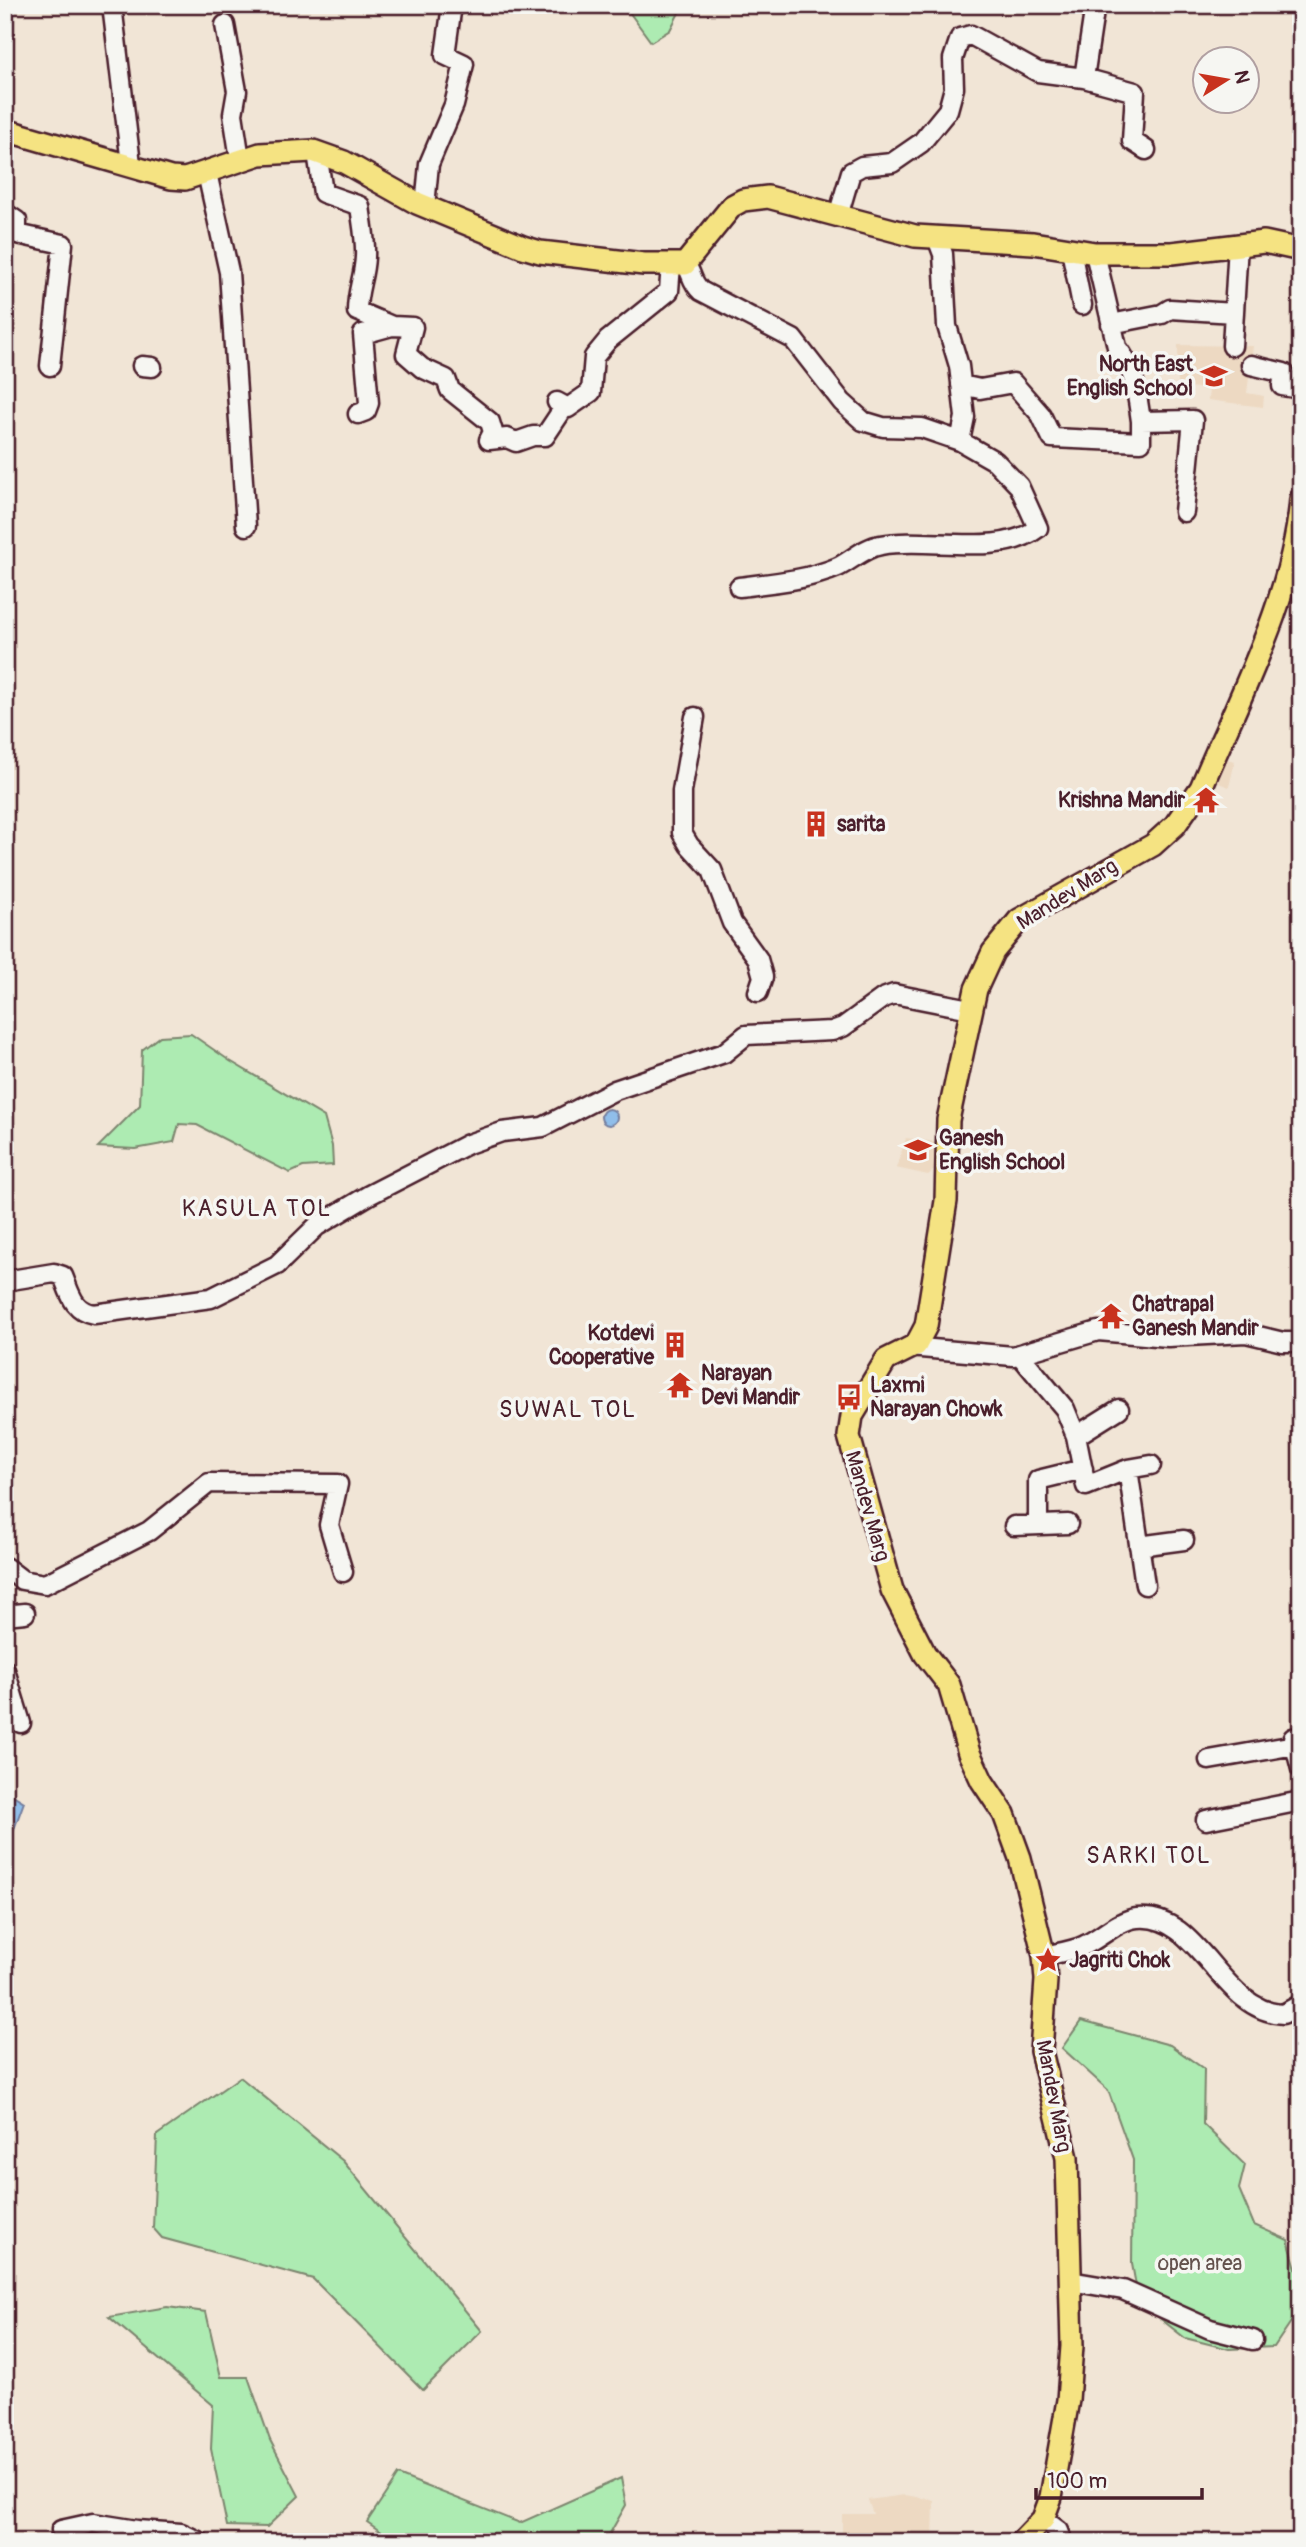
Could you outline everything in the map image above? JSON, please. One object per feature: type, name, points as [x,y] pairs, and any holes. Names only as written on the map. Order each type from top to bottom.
[{"type":"main road","points":[[5,130],[131,164],[171,178],[185,179],[240,159],[279,151],[317,152],[344,162],[425,206],[540,252],[678,264],[724,214],[743,200],[768,197],[915,236],[1032,243],[1095,253],[1172,253],[1264,242],[1301,250]]},
{"type":"main road","name":"Mandev Marg","points":[[1021,2542],[1043,2519],[1054,2484],[1068,2400],[1072,2346],[1067,2158],[1041,2051],[1046,1980],[1044,1956],[1014,1838],[970,1753],[949,1685],[925,1654],[899,1607],[851,1452],[849,1436],[852,1416],[886,1360],[916,1345],[926,1326],[937,1275],[946,1201],[948,1120],[970,1009],[993,952],[1019,920],[1153,845],[1186,811],[1201,788],[1284,585],[1299,530],[1301,499]]},
{"type":"street","points":[[112,5],[131,164]]},
{"type":"street","points":[[425,206],[429,164],[454,105],[464,64],[445,55],[452,5]]},
{"type":"street","points":[[1084,78],[1096,5]]},
{"type":"street","points":[[225,25],[237,91],[233,114],[240,159]]},
{"type":"street","points":[[838,216],[851,172],[862,166],[892,163],[921,143],[948,110],[954,88],[953,59],[960,38],[971,35],[1038,72],[1084,78],[1135,92],[1132,141],[1146,150]]},
{"type":"street","points":[[317,152],[323,193],[360,205],[365,254],[362,281],[357,288],[357,311],[392,326]]},
{"type":"street","points":[[206,173],[229,272],[246,526]]},
{"type":"street","points":[[5,213],[16,222],[17,234],[63,244],[50,366]]},
{"type":"street","points":[[937,238],[943,254],[947,326],[961,385],[965,417],[960,441]]},
{"type":"street","points":[[1232,346],[1238,244]]},
{"type":"street","points":[[1071,250],[1082,305]]},
{"type":"street","points":[[961,385],[979,389],[1013,383],[1041,415],[1052,438],[1141,442],[1139,394],[1126,359],[1117,347],[1095,253]]},
{"type":"street","points":[[358,414],[366,411],[369,403],[363,334],[392,326],[413,327],[405,355],[422,368],[446,379],[450,390],[490,422],[493,432],[489,440],[508,438],[516,442],[533,436],[545,436],[561,404],[568,408],[591,392],[594,358],[608,340],[669,291],[678,264],[689,269],[691,282],[701,291],[793,339],[842,402],[863,421],[883,427],[922,428],[960,441],[995,461],[1020,486],[1038,528],[999,542],[877,545],[838,567],[819,573],[783,582],[739,587]]},
{"type":"street","points":[[1111,324],[1162,314],[1170,309],[1234,313]]},
{"type":"street","points":[[1251,366],[1284,373],[1282,386],[1301,389]]},
{"type":"street","points":[[1141,421],[1193,420],[1184,512]]},
{"type":"street","points":[[695,717],[682,791],[682,833],[712,870],[732,923],[758,960],[763,977],[758,992]]},
{"type":"street","points":[[5,1281],[54,1273],[63,1276],[76,1306],[83,1312],[94,1314],[211,1298],[277,1265],[317,1226],[358,1201],[468,1144],[502,1132],[543,1127],[615,1090],[724,1053],[740,1037],[832,1031],[894,994],[970,1009]]},
{"type":"street","points":[[909,1347],[1019,1354],[1098,1331],[1168,1337],[1246,1333],[1283,1342],[1301,1342]]},
{"type":"street","points":[[1019,1354],[1065,1409],[1076,1437],[1086,1486],[1128,1469],[1151,1465]]},
{"type":"street","points":[[1076,1437],[1119,1409]]},
{"type":"street","points":[[1038,1525],[1038,1480],[1083,1469]]},
{"type":"street","points":[[1128,1469],[1145,1585]]},
{"type":"street","points":[[5,1566],[22,1580],[45,1584],[149,1531],[209,1483],[338,1484],[329,1525],[343,1573]]},
{"type":"street","points":[[1014,1526],[1068,1524]]},
{"type":"street","points":[[1139,1546],[1184,1540]]},
{"type":"street","points":[[5,1615],[25,1613]]},
{"type":"street","points":[[5,1670],[8,1691],[20,1723]]},
{"type":"street","points":[[1209,1760],[1298,1741],[1301,1769]]},
{"type":"street","points":[[1206,1820],[1301,1801]]},
{"type":"street","points":[[1044,1956],[1084,1946],[1133,1918],[1147,1917],[1173,1929],[1192,1943],[1234,1990],[1253,2005],[1283,2014],[1301,2004]]},
{"type":"street","points":[[1070,2281],[1123,2290],[1210,2329],[1253,2340]]},
{"type":"street","points":[[1043,2519],[1059,2531],[1063,2542]]},
{"type":"street","points":[[61,2529],[93,2523],[135,2536],[181,2533],[200,2542]]},
{"type":"shaded area","name":"North East English School","points":[[1178,345],[1253,346],[1247,393],[1264,396],[1263,407],[1208,400],[1209,389],[1178,386]]},
{"type":"shaded area","points":[[1222,758],[1235,761],[1229,787],[1211,780]]},
{"type":"shaded area","name":"Ganesh English School","points":[[906,1138],[936,1142],[934,1170],[928,1175],[896,1168]]},
{"type":"shaded area","points":[[905,2495],[934,2500],[933,2542],[842,2542],[842,2514],[873,2514],[868,2500]]},
{"type":"green space","points":[[624,5],[683,5],[670,30],[651,42]]},
{"type":"green space","points":[[191,1034],[230,1061],[324,1117],[332,1146],[333,1165],[303,1167],[290,1173],[197,1125],[179,1124],[174,1142],[135,1149],[98,1147],[140,1105],[142,1050],[160,1036]]},
{"type":"green space","name":"open area","points":[[1081,2021],[1170,2045],[1204,2069],[1203,2124],[1245,2165],[1239,2189],[1254,2225],[1288,2240],[1301,2286],[1301,2307],[1274,2347],[1229,2349],[1185,2338],[1139,2302],[1132,2264],[1133,2160],[1108,2090],[1062,2048]]},
{"type":"green space","points":[[240,2077],[343,2161],[482,2331],[423,2390],[313,2279],[162,2238],[153,2228],[157,2135]]},
{"type":"green space","points":[[167,2307],[206,2312],[221,2377],[248,2377],[270,2440],[299,2496],[267,2527],[227,2526],[211,2449],[213,2405],[109,2317]]},
{"type":"green space","points":[[398,2475],[520,2523],[621,2478],[626,2505],[605,2542],[396,2542],[367,2522]]},
{"type":"water","points":[[609,1109],[615,1111],[615,1123],[609,1125],[603,1123],[601,1117],[603,1111]]},
{"type":"water","points":[[13,1795],[24,1802],[6,1851],[5,1796]]},
{"type":"place","name":"North East English School","points":[[1214,376]]},
{"type":"place","name":"Krishna Mandir","points":[[1206,800]]},
{"type":"place","name":"sarita","points":[[816,824]]},
{"type":"place","name":"Ganesh English School","points":[[918,1150]]},
{"type":"place","name":"Chatrapal Ganesh Mandir","points":[[1111,1316]]},
{"type":"place","name":"Kotdevi Cooperative","points":[[675,1345]]},
{"type":"place","name":"Narayan Devi Mandir","points":[[680,1385]]},
{"type":"place","name":"Laxmi Narayan Chowk","points":[[849,1397]]},
{"type":"place","name":"Jagriti Chok","points":[[1048,1960]]},
{"type":"district","name":"KASULA TOL","points":[[257,1208]]},
{"type":"district","name":"SUWAL TOL","points":[[568,1409]]},
{"type":"district","name":"SARKI TOL","points":[[1149,1855]]}]
